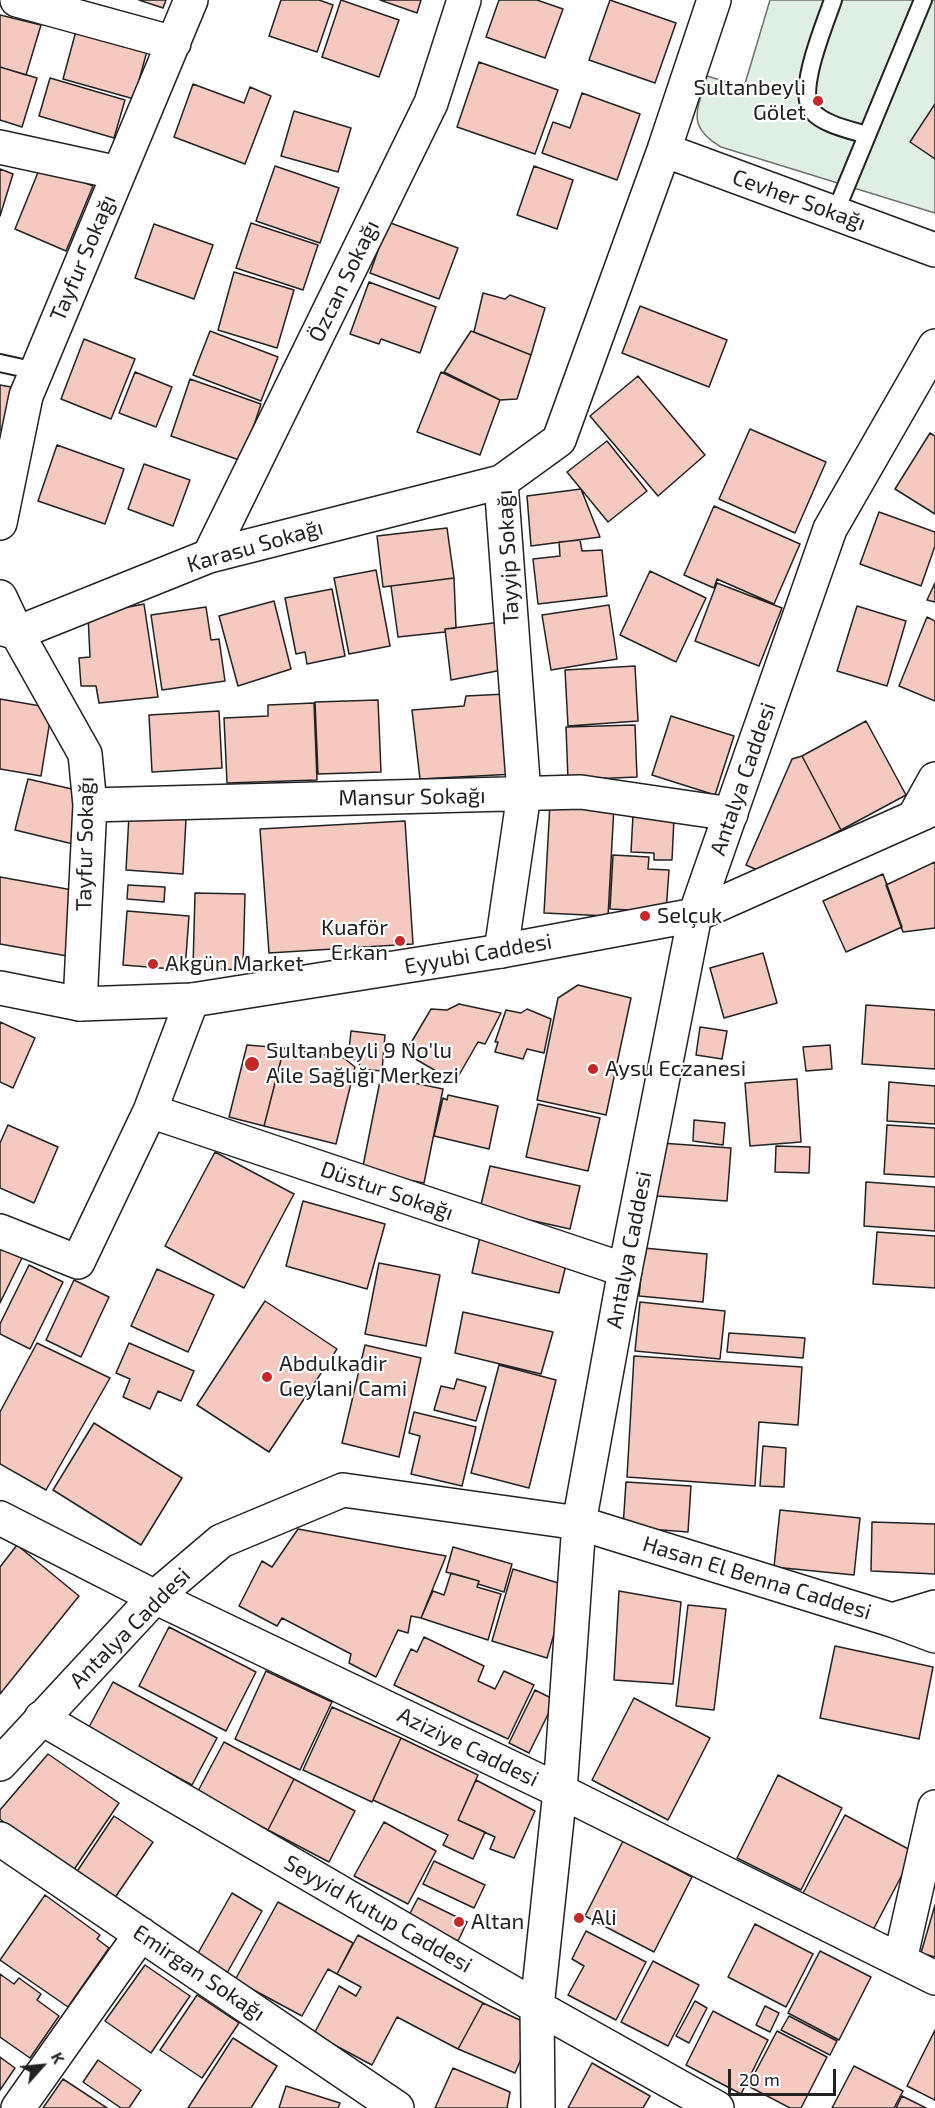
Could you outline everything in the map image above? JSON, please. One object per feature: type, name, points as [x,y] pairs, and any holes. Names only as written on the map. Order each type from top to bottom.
[{"type":"street","points":[[17,0],[174,43]]},
{"type":"street","name":"Tayfur Sokağı","points":[[0,523],[26,396],[191,0]]},
{"type":"street","name":"Özcan Sokağı","points":[[209,556],[431,103],[464,0]]},
{"type":"street","name":"Tayyip Sokağı","points":[[501,951],[524,794],[501,482],[559,440],[664,150],[714,0]]},
{"type":"street","points":[[0,147],[119,173]]},
{"type":"street","name":"Cevher Sokağı","points":[[664,150],[935,250]]},
{"type":"street","name":"Antalya Caddesi","points":[[0,1764],[154,1597],[221,1540],[343,1490],[579,1523],[625,1270],[695,915],[830,529],[935,346]]},
{"type":"street","name":"Karasu Sokağı","points":[[9,631],[209,556],[501,482]]},
{"type":"street","name":"Tayfur Sokağı","points":[[0,597],[9,631],[85,754],[90,805],[80,1004]]},
{"type":"street","points":[[925,812],[935,779]]},
{"type":"street","name":"Mansur Sokağı","points":[[90,805],[581,792],[731,814]]},
{"type":"street","name":"Eyyubi Caddesi","points":[[0,988],[80,1004],[192,1000],[501,951],[695,915],[925,812]]},
{"type":"street","points":[[0,1231],[78,1262],[150,1111],[192,1000]]},
{"type":"street","name":"Düstur Sokağı","points":[[150,1111],[625,1270]]},
{"type":"street","name":"Aziziye Caddesi","points":[[0,1518],[154,1597],[560,1791],[935,1977]]},
{"type":"street","points":[[538,2108],[537,2007],[560,1791],[579,1523]]},
{"type":"street","name":"Hasan El Benna Caddesi","points":[[579,1523],[892,1620],[935,1636]]},
{"type":"street","points":[[892,1620],[935,1606]]},
{"type":"street","name":"Seyyid Kutup Caddesi","points":[[41,1718],[537,2007],[717,2108]]},
{"type":"street","points":[[900,1960],[935,1807]]},
{"type":"street","name":"Emirgan Sokağı","points":[[0,1839],[398,2108]]},
{"type":"street","points":[[18,2108],[141,1934]]},
{"type":"lane","points":[[833,0],[809,72],[806,95],[812,111],[825,120],[867,135]]},
{"type":"lane","points":[[835,213],[923,0]]},
{"type":"lane","points":[[0,363],[36,371]]},
{"type":"green space","name":"Sultanbeyli Gölet","points":[[770,0],[935,0],[935,213],[721,147],[702,132],[697,116],[707,76],[744,87]]},
{"type":"building","points":[[139,0],[166,0],[163,8]]},
{"type":"building","points":[[281,0],[319,0],[333,5],[317,52],[269,36]]},
{"type":"building","points":[[341,0],[399,20],[379,77],[322,57]]},
{"type":"building","points":[[380,0],[421,0],[417,13]]},
{"type":"building","points":[[499,0],[537,0],[563,9],[545,58],[486,37]]},
{"type":"building","points":[[610,0],[676,23],[655,83],[589,60]]},
{"type":"building","points":[[0,15],[41,25],[26,75],[0,67]]},
{"type":"building","points":[[76,31],[147,51],[134,99],[63,79]]},
{"type":"building","points":[[479,62],[558,90],[535,154],[457,127]]},
{"type":"building","points":[[0,67],[37,78],[22,127],[0,120]]},
{"type":"building","points":[[50,78],[125,100],[114,138],[39,116]]},
{"type":"building","points":[[193,84],[244,103],[250,87],[271,96],[245,164],[174,137]]},
{"type":"building","points":[[582,93],[640,114],[617,180],[542,153],[553,122],[570,128]]},
{"type":"building","points":[[935,104],[935,159],[910,142]]},
{"type":"building","points":[[294,111],[351,128],[338,172],[281,156]]},
{"type":"building","points":[[41,165],[93,186],[66,251],[15,229]]},
{"type":"building","points":[[275,166],[339,188],[320,243],[256,221]]},
{"type":"building","points":[[534,166],[573,180],[557,229],[517,215]]},
{"type":"building","points":[[0,169],[13,174],[0,216]]},
{"type":"building","points":[[388,222],[458,248],[439,299],[370,273]]},
{"type":"building","points":[[251,223],[318,245],[303,290],[236,268]]},
{"type":"building","points":[[154,224],[213,245],[194,299],[135,278]]},
{"type":"building","points":[[234,272],[294,290],[277,348],[218,330]]},
{"type":"building","points":[[369,282],[436,307],[420,353],[381,339],[379,344],[350,334]]},
{"type":"building","points":[[483,293],[505,299],[510,295],[545,308],[531,355],[474,332]]},
{"type":"building","points":[[640,306],[727,340],[709,387],[622,353]]},
{"type":"building","points":[[210,331],[278,357],[261,401],[193,375]]},
{"type":"building","points":[[471,331],[531,355],[517,399],[500,400],[444,372]]},
{"type":"building","points":[[84,339],[135,359],[111,419],[61,399]]},
{"type":"building","points":[[135,372],[172,387],[156,427],[119,413]]},
{"type":"building","points":[[441,372],[500,400],[480,455],[417,432]]},
{"type":"building","points":[[638,376],[705,455],[658,496],[590,416]]},
{"type":"building","points":[[190,379],[261,404],[242,461],[171,436]]},
{"type":"building","points":[[0,385],[11,387],[4,431],[0,430]]},
{"type":"building","points":[[750,429],[826,462],[795,533],[719,499]]},
{"type":"building","points":[[930,433],[935,436],[935,514],[895,489]]},
{"type":"building","points":[[607,441],[647,491],[608,522],[567,472]]},
{"type":"building","points":[[57,445],[124,469],[105,524],[38,501]]},
{"type":"building","points":[[144,464],[190,480],[173,526],[128,509]]},
{"type":"building","points":[[581,489],[600,537],[531,546],[527,496]]},
{"type":"building","points":[[714,506],[800,544],[774,604],[717,579],[714,588],[684,575]]},
{"type":"building","points":[[879,512],[935,532],[935,546],[921,586],[860,564]]},
{"type":"building","points":[[447,528],[454,578],[383,587],[377,536]]},
{"type":"building","points":[[580,540],[582,551],[602,550],[607,596],[538,604],[533,559],[560,556],[559,542]]},
{"type":"building","points":[[376,570],[390,646],[349,654],[334,578]]},
{"type":"building","points":[[650,571],[706,598],[676,662],[620,635]]},
{"type":"building","points":[[454,578],[456,628],[445,629],[445,632],[398,637],[391,586]]},
{"type":"building","points":[[717,583],[782,608],[759,666],[695,641]]},
{"type":"building","points":[[935,583],[935,602],[927,600]]},
{"type":"building","points":[[332,589],[345,656],[307,664],[305,652],[296,654],[285,598]]},
{"type":"building","points":[[274,601],[291,669],[238,686],[219,616]]},
{"type":"building","points":[[144,604],[158,697],[99,703],[96,686],[81,686],[79,658],[90,657],[88,615]]},
{"type":"building","points":[[609,605],[617,659],[551,670],[542,615]]},
{"type":"building","points":[[857,606],[906,621],[887,686],[837,671]]},
{"type":"building","points":[[206,607],[211,640],[219,639],[225,681],[162,690],[151,615]]},
{"type":"building","points":[[927,617],[935,621],[935,701],[899,686]]},
{"type":"building","points":[[501,622],[507,669],[451,680],[445,629]]},
{"type":"building","points":[[635,666],[638,721],[568,726],[565,670]]},
{"type":"building","points":[[505,694],[515,774],[420,779],[412,710],[464,706],[466,696]]},
{"type":"building","points":[[0,699],[52,708],[41,776],[0,769]]},
{"type":"building","points":[[378,700],[381,772],[318,774],[315,702]]},
{"type":"building","points":[[314,703],[317,780],[227,783],[224,718],[268,716],[268,705]]},
{"type":"building","points":[[219,711],[222,768],[152,772],[149,715]]},
{"type":"building","points":[[671,716],[734,736],[715,795],[652,775]]},
{"type":"building","points":[[866,721],[906,795],[841,830],[802,756]]},
{"type":"building","points":[[635,725],[637,777],[568,780],[566,727]]},
{"type":"building","points":[[802,756],[841,830],[762,872],[746,865],[792,759]]},
{"type":"building","points":[[28,779],[85,792],[73,844],[15,830]]},
{"type":"building","points":[[550,803],[614,806],[608,916],[544,913]]},
{"type":"building","points":[[129,815],[186,819],[183,874],[126,870]]},
{"type":"building","points":[[633,815],[674,818],[672,860],[654,860],[654,853],[631,852]]},
{"type":"building","points":[[405,821],[413,944],[269,953],[260,829]]},
{"type":"building","points":[[613,855],[649,857],[648,869],[669,870],[666,912],[610,909]]},
{"type":"building","points":[[935,862],[935,928],[903,932],[886,885]]},
{"type":"building","points":[[883,874],[902,927],[846,952],[823,901]]},
{"type":"building","points":[[0,877],[78,891],[67,956],[0,944]]},
{"type":"building","points":[[128,885],[165,887],[164,902],[127,899]]},
{"type":"building","points":[[195,893],[245,894],[243,970],[193,968]]},
{"type":"building","points":[[127,911],[189,916],[185,970],[123,965]]},
{"type":"building","points":[[763,953],[777,1003],[724,1018],[710,968]]},
{"type":"building","points":[[578,985],[631,998],[606,1115],[537,1100],[558,998]]},
{"type":"building","points":[[459,1004],[501,1013],[485,1044],[478,1042],[455,1082],[405,1053],[431,1009],[447,1010]]},
{"type":"building","points":[[866,1005],[935,1010],[935,1069],[862,1064]]},
{"type":"building","points":[[527,1009],[551,1019],[544,1053],[527,1049],[523,1059],[495,1052],[498,1042],[495,1042],[506,1010],[521,1013]]},
{"type":"building","points":[[0,1022],[35,1038],[13,1088],[0,1082]]},
{"type":"building","points":[[700,1027],[727,1031],[722,1059],[696,1055]]},
{"type":"building","points":[[351,1031],[385,1035],[382,1071],[359,1069],[360,1060],[348,1059]]},
{"type":"building","points":[[247,1045],[284,1048],[264,1126],[229,1117]]},
{"type":"building","points":[[830,1045],[832,1069],[806,1071],[803,1047]]},
{"type":"building","points":[[284,1048],[344,1058],[355,1067],[336,1144],[264,1126]]},
{"type":"building","points":[[381,1076],[443,1089],[424,1183],[362,1171]]},
{"type":"building","points":[[797,1079],[801,1142],[750,1146],[745,1083]]},
{"type":"building","points":[[889,1082],[935,1086],[935,1124],[887,1121]]},
{"type":"building","points":[[448,1095],[498,1106],[489,1149],[434,1136],[443,1098],[447,1100]]},
{"type":"building","points":[[538,1104],[600,1118],[588,1171],[526,1157]]},
{"type":"building","points":[[694,1120],[725,1123],[723,1145],[693,1141]]},
{"type":"building","points":[[8,1125],[58,1147],[34,1203],[0,1188],[0,1143]]},
{"type":"building","points":[[887,1125],[935,1128],[935,1177],[884,1174]]},
{"type":"building","points":[[661,1143],[731,1148],[727,1201],[657,1196]]},
{"type":"building","points":[[776,1146],[810,1147],[809,1173],[775,1172]]},
{"type":"building","points":[[215,1152],[294,1194],[244,1288],[165,1246]]},
{"type":"building","points":[[490,1166],[580,1186],[570,1229],[480,1209]]},
{"type":"building","points":[[866,1182],[935,1187],[935,1231],[864,1226]]},
{"type":"building","points":[[303,1201],[385,1224],[367,1289],[286,1266]]},
{"type":"building","points":[[877,1232],[935,1236],[935,1288],[873,1284]]},
{"type":"building","points":[[480,1237],[568,1257],[559,1293],[472,1273]]},
{"type":"building","points":[[0,1248],[22,1258],[0,1303]]},
{"type":"building","points":[[644,1248],[707,1254],[703,1302],[639,1296]]},
{"type":"building","points":[[379,1263],[440,1275],[426,1346],[365,1334]]},
{"type":"building","points":[[29,1265],[63,1282],[30,1349],[0,1334],[0,1324]]},
{"type":"building","points":[[157,1269],[214,1295],[188,1352],[131,1326]]},
{"type":"building","points":[[74,1280],[109,1297],[81,1357],[46,1340]]},
{"type":"building","name":"Abdulkadir Geylani Cami","points":[[265,1301],[337,1349],[269,1452],[197,1405]]},
{"type":"building","points":[[640,1302],[725,1311],[720,1359],[635,1351]]},
{"type":"building","points":[[463,1312],[553,1332],[541,1374],[455,1353]]},
{"type":"building","points":[[729,1333],[805,1338],[803,1358],[727,1352]]},
{"type":"building","points":[[37,1343],[110,1378],[46,1490],[0,1464],[0,1412]]},
{"type":"building","points":[[129,1343],[194,1371],[181,1401],[158,1391],[150,1409],[123,1397],[130,1379],[116,1373]]},
{"type":"building","points":[[365,1345],[421,1358],[399,1457],[342,1443]]},
{"type":"building","points":[[634,1356],[802,1367],[798,1425],[759,1422],[755,1486],[627,1477]]},
{"type":"building","points":[[499,1365],[556,1380],[529,1488],[471,1473]]},
{"type":"building","points":[[457,1379],[486,1387],[476,1421],[434,1410],[441,1386],[454,1389]]},
{"type":"building","points":[[414,1412],[476,1427],[462,1486],[411,1474],[420,1436],[409,1433]]},
{"type":"building","points":[[94,1423],[182,1478],[141,1545],[53,1490]]},
{"type":"building","points":[[763,1446],[786,1448],[784,1487],[760,1486]]},
{"type":"building","points":[[626,1482],[691,1486],[688,1532],[623,1527]]},
{"type":"building","points":[[780,1510],[860,1518],[854,1575],[774,1567]]},
{"type":"building","points":[[872,1522],[935,1524],[935,1574],[871,1571]]},
{"type":"building","points":[[298,1529],[446,1556],[421,1618],[411,1616],[408,1633],[398,1630],[376,1677],[349,1663],[351,1654],[282,1618],[277,1626],[239,1606],[262,1561],[272,1567]]},
{"type":"building","points":[[17,1545],[79,1596],[0,1694],[0,1567]]},
{"type":"building","points":[[453,1547],[512,1564],[504,1592],[478,1584],[479,1581],[446,1572]]},
{"type":"building","points":[[513,1569],[568,1586],[547,1658],[492,1641]]},
{"type":"building","points":[[451,1573],[479,1581],[477,1587],[501,1594],[488,1640],[421,1618],[433,1591],[444,1595]]},
{"type":"building","points":[[619,1591],[681,1602],[673,1684],[614,1680]]},
{"type":"building","points":[[688,1605],[726,1609],[714,1710],[676,1706]]},
{"type":"building","points":[[169,1627],[256,1672],[226,1731],[139,1686]]},
{"type":"building","points":[[424,1637],[484,1666],[478,1681],[495,1689],[504,1671],[534,1685],[508,1739],[394,1685],[411,1649],[417,1652]]},
{"type":"building","points":[[835,1646],[933,1667],[919,1739],[820,1718]]},
{"type":"building","points":[[266,1671],[332,1702],[300,1770],[235,1739]]},
{"type":"building","points":[[113,1682],[217,1738],[192,1785],[88,1729]]},
{"type":"building","points":[[535,1690],[555,1700],[529,1753],[509,1743]]},
{"type":"building","points":[[634,1698],[710,1738],[668,1820],[592,1780]]},
{"type":"building","points":[[332,1707],[401,1738],[372,1802],[303,1770]]},
{"type":"building","points":[[401,1738],[478,1775],[458,1820],[485,1832],[473,1859],[443,1845],[448,1835],[373,1800]]},
{"type":"building","points":[[224,1742],[294,1779],[268,1830],[197,1793]]},
{"type":"building","points":[[48,1754],[119,1803],[69,1877],[0,1819],[0,1810]]},
{"type":"building","points":[[778,1775],[842,1808],[801,1890],[737,1858]]},
{"type":"building","points":[[294,1779],[355,1811],[329,1862],[268,1830]]},
{"type":"building","points":[[476,1780],[535,1811],[514,1858],[490,1849],[495,1837],[458,1820]]},
{"type":"building","points":[[845,1815],[914,1852],[872,1932],[802,1895]]},
{"type":"building","points":[[114,1816],[153,1842],[114,1899],[76,1873]]},
{"type":"building","points":[[384,1822],[436,1851],[408,1904],[354,1876]]},
{"type":"building","points":[[623,1841],[692,1877],[654,1952],[585,1916]]},
{"type":"building","points":[[434,1861],[485,1885],[474,1908],[423,1884]]},
{"type":"building","points":[[232,1893],[262,1911],[223,1980],[193,1962]]},
{"type":"building","points":[[45,1895],[100,1935],[97,1939],[109,1948],[68,2007],[0,1960]]},
{"type":"building","points":[[418,1898],[467,1922],[458,1941],[408,1917]]},
{"type":"building","points":[[278,1902],[353,1943],[337,1974],[328,1969],[302,2016],[235,1980]]},
{"type":"building","points":[[935,1905],[935,1957],[921,1953]]},
{"type":"building","points":[[755,1924],[813,1954],[786,2007],[728,1977]]},
{"type":"building","points":[[586,1931],[646,1962],[616,2020],[568,1995],[584,1966],[572,1959]]},
{"type":"building","points":[[358,1935],[483,2003],[458,2049],[397,2017],[372,2065],[314,2034],[339,1986],[356,1996],[361,1987],[337,1974]]},
{"type":"building","points":[[820,1951],[871,1977],[839,2040],[788,2013]]},
{"type":"building","points":[[653,1961],[699,1985],[668,2046],[621,2022]]},
{"type":"building","points":[[145,1965],[190,1996],[151,2053],[105,2021]]},
{"type":"building","points":[[0,1974],[14,1984],[19,1978],[41,1994],[37,2000],[59,2016],[30,2058],[0,2037]]},
{"type":"building","points":[[197,1995],[239,2023],[202,2078],[160,2050]]},
{"type":"building","points":[[695,2001],[707,2008],[689,2043],[676,2036]]},
{"type":"building","points":[[483,2003],[535,2027],[515,2073],[458,2049]]},
{"type":"building","points":[[765,2006],[779,2013],[770,2032],[756,2025]]},
{"type":"building","points":[[713,2011],[768,2040],[741,2094],[686,2065]]},
{"type":"building","points":[[789,2016],[837,2041],[830,2055],[781,2030]]},
{"type":"building","points":[[935,2030],[935,2100],[907,2086]]},
{"type":"building","points":[[777,2031],[827,2057],[801,2108],[790,2108],[748,2086]]},
{"type":"building","points":[[233,2038],[277,2066],[251,2108],[188,2108]]},
{"type":"building","points":[[0,2057],[15,2068],[0,2090]]},
{"type":"building","points":[[98,2060],[141,2090],[129,2108],[121,2108],[83,2082]]},
{"type":"building","points":[[592,2063],[650,2096],[643,2108],[568,2108]]},
{"type":"building","points":[[854,2066],[903,2091],[894,2108],[832,2108]]},
{"type":"building","points":[[453,2068],[510,2092],[507,2108],[435,2108]]},
{"type":"building","points":[[63,2079],[107,2108],[43,2108]]},
{"type":"building","points":[[286,2086],[340,2103],[338,2108],[279,2108]]},
{"type":"building","points":[[902,2096],[926,2108],[896,2108]]},
{"type":"place","name":"Sultanbeyli Gölet","points":[[818,101]]},
{"type":"place","name":"Selçuk","points":[[645,916]]},
{"type":"place","name":"Kuaför Erkan","points":[[400,941]]},
{"type":"place","name":"Akgün Market","points":[[153,964]]},
{"type":"place","name":"Sultanbeyli 9 No'lu Aile Sağlığı Merkezi","points":[[252,1064]]},
{"type":"place","name":"Aysu Eczanesi","points":[[593,1069]]},
{"type":"place","name":"Abdulkadir Geylani Cami","points":[[267,1377]]},
{"type":"place","name":"Ali","points":[[579,1918]]},
{"type":"place","name":"Altan","points":[[459,1922]]}]
